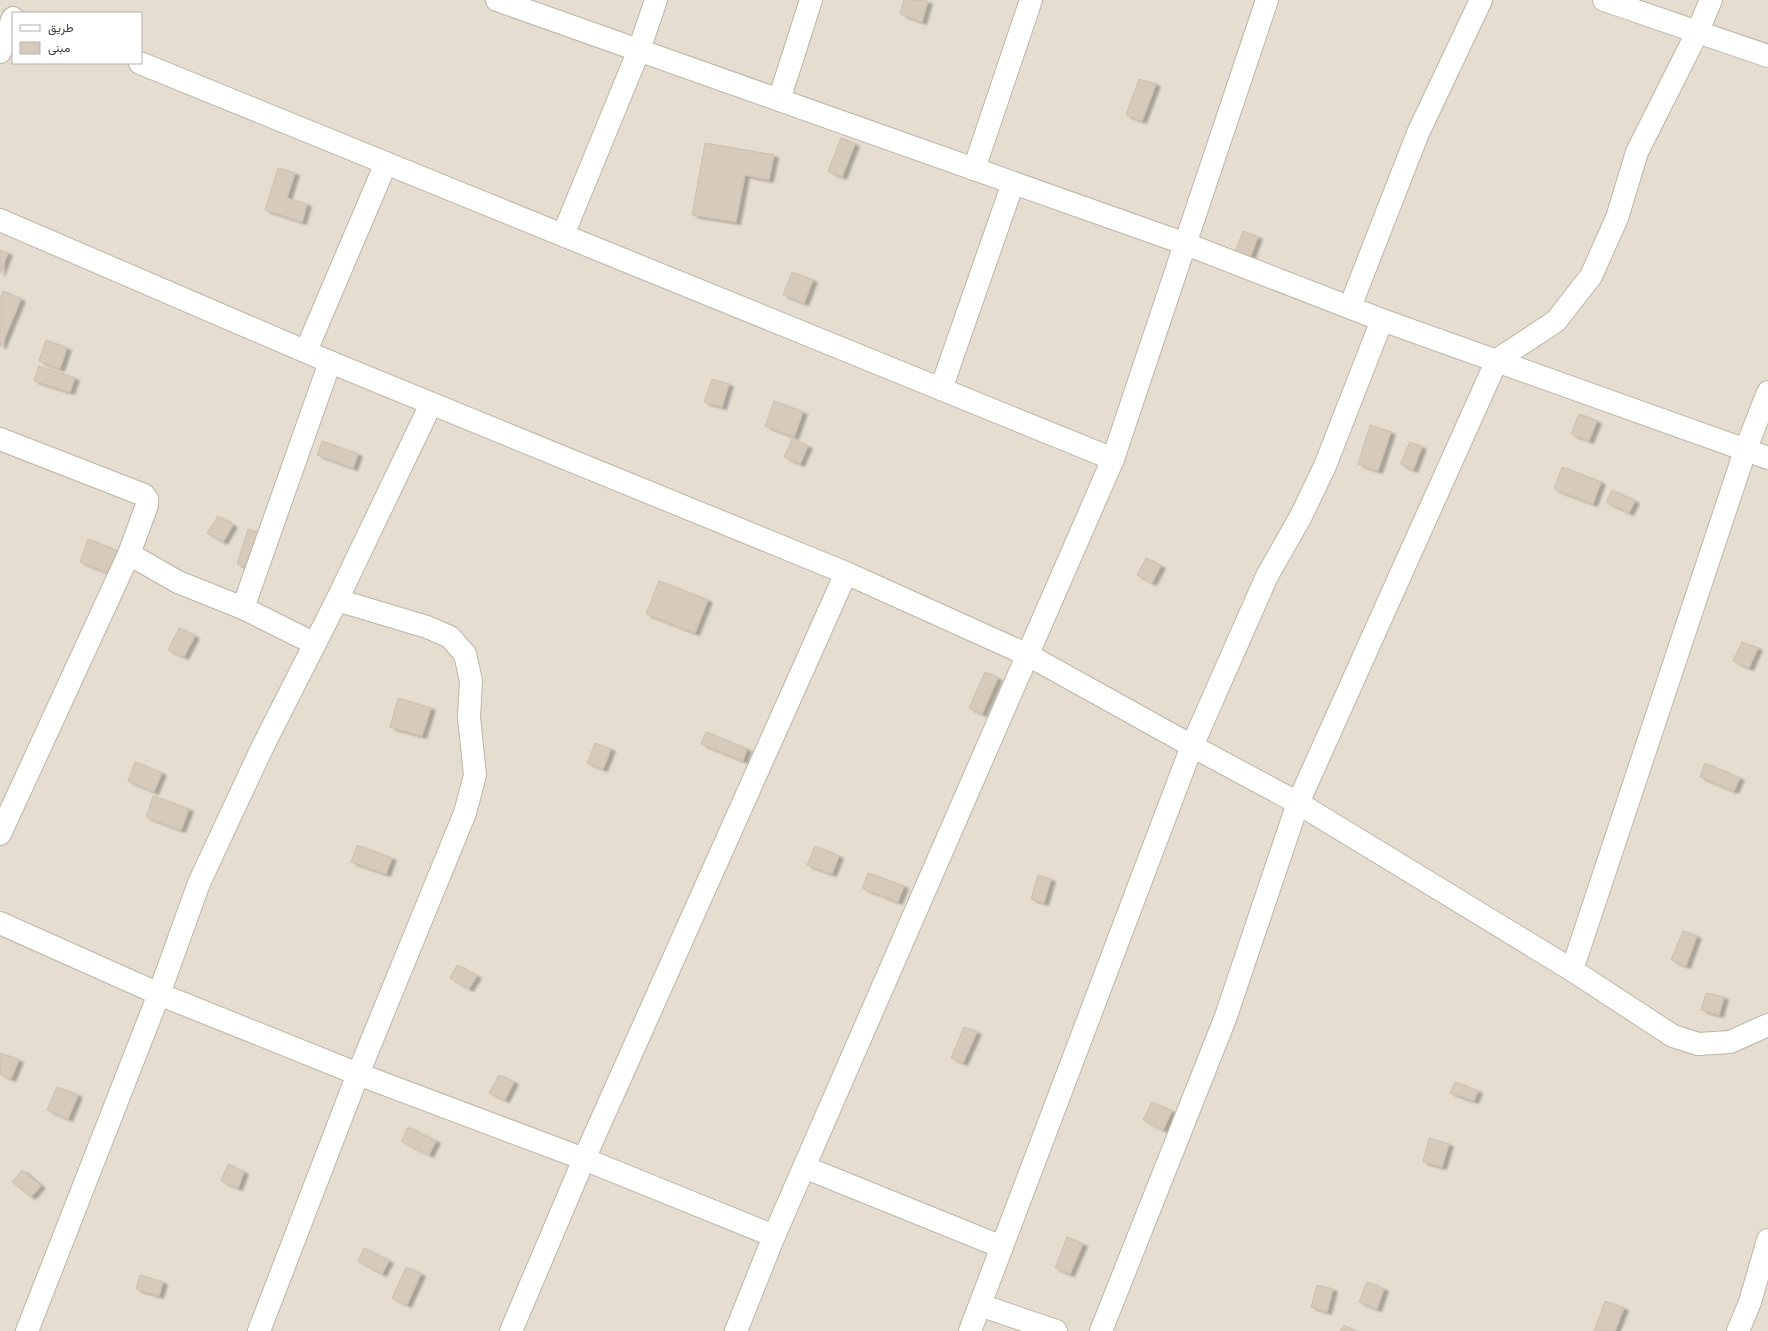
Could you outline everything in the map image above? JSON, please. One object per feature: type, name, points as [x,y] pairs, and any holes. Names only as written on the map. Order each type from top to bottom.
[{"type":"street","points":[[497,0],[1186,244],[1382,320],[1768,458]]},
{"type":"street","points":[[563,235],[639,50],[656,0]]},
{"type":"street","points":[[779,100],[811,0]]},
{"type":"street","points":[[974,169],[1031,0]]},
{"type":"street","points":[[736,1331],[774,1236],[1113,459],[1267,0]]},
{"type":"street","points":[[1350,307],[1418,133],[1481,0]]},
{"type":"street","points":[[1604,0],[1768,56]]},
{"type":"street","points":[[1101,1331],[1225,1019],[1298,803],[1497,360],[1556,321],[1591,276],[1617,218],[1637,152],[1697,33],[1711,0]]},
{"type":"street","points":[[0,52],[12,21]]},
{"type":"street","points":[[142,64],[1113,459]]},
{"type":"street","points":[[306,351],[386,163]]},
{"type":"street","points":[[941,389],[1013,183]]},
{"type":"street","points":[[0,220],[330,362],[846,573],[1028,655],[1298,803],[1572,970],[1673,1036],[1698,1044],[1730,1042],[1768,1025]]},
{"type":"street","points":[[970,1331],[1192,746],[1267,576],[1301,516],[1325,466],[1382,320]]},
{"type":"street","points":[[243,608],[330,362]]},
{"type":"street","points":[[1572,970],[1746,451],[1768,392]]},
{"type":"street","points":[[27,1331],[159,994],[200,883],[262,748],[337,600],[431,404]]},
{"type":"street","points":[[0,439],[144,495],[147,499],[147,505],[129,554],[0,834]]},
{"type":"street","points":[[129,554],[178,582],[243,608],[315,644]]},
{"type":"street","points":[[511,1331],[584,1159],[846,573]]},
{"type":"street","points":[[259,1331],[358,1074],[465,813],[475,775],[470,717],[471,681],[464,654],[450,637],[427,627],[337,600]]},
{"type":"street","points":[[0,924],[159,994],[358,1074],[584,1159],[774,1236]]},
{"type":"street","points":[[804,1167],[1002,1247]]},
{"type":"street","points":[[1738,1331],[1750,1302],[1768,1240]]},
{"type":"street","points":[[980,1305],[1056,1331]]},
{"type":"shaded area","points":[[0,0],[1768,0],[1768,1331],[0,1331]]},
{"type":"building","points":[[904,0],[928,1],[922,22],[900,14]]},
{"type":"building","points":[[1139,79],[1156,84],[1142,121],[1126,115]]},
{"type":"building","points":[[841,138],[855,144],[842,177],[828,171]]},
{"type":"building","points":[[705,143],[774,155],[769,180],[745,175],[736,222],[692,215]]},
{"type":"building","points":[[278,168],[295,173],[287,198],[307,204],[302,222],[265,210]]},
{"type":"building","points":[[1243,231],[1258,237],[1250,258],[1235,252]]},
{"type":"building","points":[[0,250],[8,253],[0,274]]},
{"type":"building","points":[[792,272],[813,280],[804,303],[783,295]]},
{"type":"building","points":[[3,291],[21,299],[1,347],[0,299]]},
{"type":"building","points":[[46,340],[67,348],[60,369],[39,361]]},
{"type":"building","points":[[39,366],[75,378],[70,392],[34,381]]},
{"type":"building","points":[[712,379],[729,384],[722,407],[704,402]]},
{"type":"building","points":[[774,401],[803,412],[794,437],[765,426]]},
{"type":"building","points":[[1579,414],[1597,421],[1589,441],[1571,434]]},
{"type":"building","points":[[1370,425],[1391,432],[1378,471],[1358,464]]},
{"type":"building","points":[[792,439],[808,446],[800,464],[784,457]]},
{"type":"building","points":[[322,441],[358,454],[353,468],[317,455]]},
{"type":"building","points":[[1410,442],[1422,447],[1413,470],[1400,464]]},
{"type":"building","points":[[1562,467],[1601,482],[1593,504],[1554,489]]},
{"type":"building","points":[[1612,490],[1635,501],[1629,513],[1606,502]]},
{"type":"building","points":[[218,516],[233,525],[223,542],[207,533]]},
{"type":"building","points":[[248,529],[263,534],[252,568],[237,564]]},
{"type":"building","points":[[88,539],[123,553],[114,575],[80,562]]},
{"type":"building","points":[[1146,558],[1161,566],[1152,583],[1137,575]]},
{"type":"building","points":[[659,581],[708,600],[695,633],[646,614]]},
{"type":"building","points":[[179,628],[195,636],[184,657],[168,650]]},
{"type":"building","points":[[1742,642],[1758,648],[1749,668],[1733,661]]},
{"type":"building","points":[[985,672],[998,678],[982,714],[969,708]]},
{"type":"building","points":[[398,698],[431,708],[422,736],[390,727]]},
{"type":"building","points":[[706,732],[747,749],[743,761],[701,744]]},
{"type":"building","points":[[595,743],[611,749],[603,769],[587,763]]},
{"type":"building","points":[[135,762],[162,773],[154,792],[128,781]]},
{"type":"building","points":[[1705,763],[1740,778],[1734,791],[1700,777]]},
{"type":"building","points":[[153,796],[189,809],[181,830],[146,817]]},
{"type":"building","points":[[357,845],[392,858],[386,874],[351,862]]},
{"type":"building","points":[[815,846],[839,856],[832,874],[807,865]]},
{"type":"building","points":[[868,873],[904,886],[898,902],[862,888]]},
{"type":"building","points":[[1038,875],[1051,879],[1044,903],[1031,899]]},
{"type":"building","points":[[1683,931],[1697,936],[1686,966],[1671,960]]},
{"type":"building","points":[[457,965],[477,976],[469,989],[450,978]]},
{"type":"building","points":[[1706,993],[1724,997],[1719,1015],[1701,1010]]},
{"type":"building","points":[[964,1027],[977,1032],[963,1063],[951,1058]]},
{"type":"building","points":[[1,1053],[19,1060],[11,1079],[0,1074]]},
{"type":"building","points":[[499,1075],[514,1082],[505,1100],[489,1093]]},
{"type":"building","points":[[1455,1082],[1478,1091],[1474,1101],[1450,1093]]},
{"type":"building","points":[[57,1087],[78,1095],[68,1119],[47,1110]]},
{"type":"building","points":[[1152,1102],[1172,1111],[1163,1130],[1143,1120]]},
{"type":"building","points":[[408,1127],[436,1141],[429,1155],[401,1141]]},
{"type":"building","points":[[1429,1138],[1449,1144],[1442,1167],[1423,1162]]},
{"type":"building","points":[[228,1164],[244,1172],[238,1188],[221,1181]]},
{"type":"building","points":[[22,1170],[41,1186],[31,1197],[12,1182]]},
{"type":"building","points":[[1067,1237],[1083,1244],[1070,1274],[1055,1268]]},
{"type":"building","points":[[364,1248],[389,1261],[382,1274],[358,1261]]},
{"type":"building","points":[[406,1267],[421,1274],[407,1305],[392,1298]]},
{"type":"building","points":[[140,1275],[163,1282],[159,1296],[136,1289]]},
{"type":"building","points":[[1367,1282],[1384,1289],[1377,1309],[1359,1302]]},
{"type":"building","points":[[1317,1285],[1333,1289],[1327,1312],[1311,1307]]},
{"type":"building","points":[[1605,1301],[1624,1308],[1615,1331],[1594,1331]]},
{"type":"building","points":[[1344,1325],[1354,1331],[1340,1331]]}]
